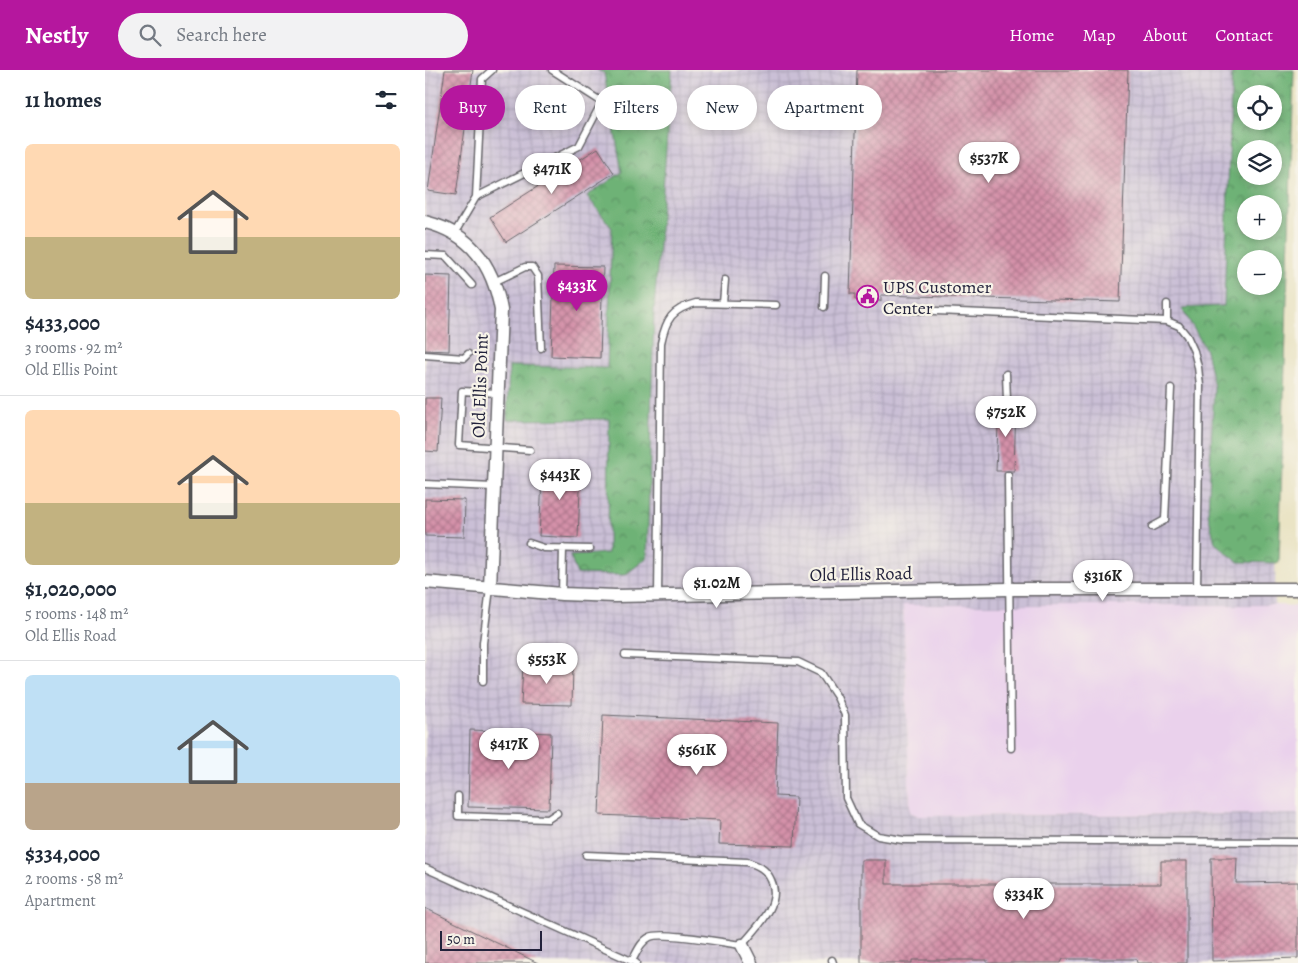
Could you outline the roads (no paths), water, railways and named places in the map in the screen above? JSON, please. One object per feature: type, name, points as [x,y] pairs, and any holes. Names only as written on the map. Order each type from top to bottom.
[{"type":"street","name":"Old Ellis Point","points":[[425,222],[437,225],[454,234],[481,257],[494,282],[501,310],[490,588]]},
{"type":"street","name":"Old Ellis Road","points":[[425,582],[562,594],[659,596],[1009,588],[1298,589]]},
{"type":"street","points":[[742,944],[751,963]]},
{"type":"lane","points":[[454,234],[476,197],[482,79],[492,70]]},
{"type":"lane","points":[[476,197],[579,146],[602,102],[551,70]]},
{"type":"lane","points":[[425,255],[446,256],[472,285]]},
{"type":"lane","points":[[494,282],[525,267],[532,267],[538,276],[541,348]]},
{"type":"lane","points":[[824,307],[825,276]]},
{"type":"lane","points":[[723,303],[725,280]]},
{"type":"lane","points":[[659,596],[661,343],[664,329],[669,319],[677,311],[685,306],[696,303],[776,305]]},
{"type":"lane","points":[[1167,304],[1167,320]]},
{"type":"lane","points":[[890,309],[1167,320],[1179,326],[1194,350],[1200,386],[1197,588]]},
{"type":"lane","points":[[425,356],[464,358],[468,354]]},
{"type":"lane","points":[[1006,374],[1007,400]]},
{"type":"lane","points":[[1152,527],[1165,520],[1171,388]]},
{"type":"lane","points":[[497,393],[462,392],[459,445],[530,450]]},
{"type":"lane","points":[[1008,475],[1011,748]]},
{"type":"lane","points":[[425,484],[493,487]]},
{"type":"lane","points":[[529,543],[544,548],[590,549]]},
{"type":"lane","points":[[562,594],[563,548]]},
{"type":"lane","points":[[483,681],[483,643],[490,588]]},
{"type":"lane","points":[[625,655],[798,662],[821,673],[837,697],[845,714],[846,798],[858,824],[878,836],[903,840],[1298,842]]},
{"type":"lane","points":[[458,796],[457,816],[548,819],[557,813]]},
{"type":"lane","points":[[425,868],[634,962],[640,945],[648,937],[656,934],[669,934],[742,944],[761,922],[773,904],[775,891],[767,872],[758,865],[747,862],[586,855]]},
{"type":"place","name":"UPS Customer Center","points":[[867,297]]}]
